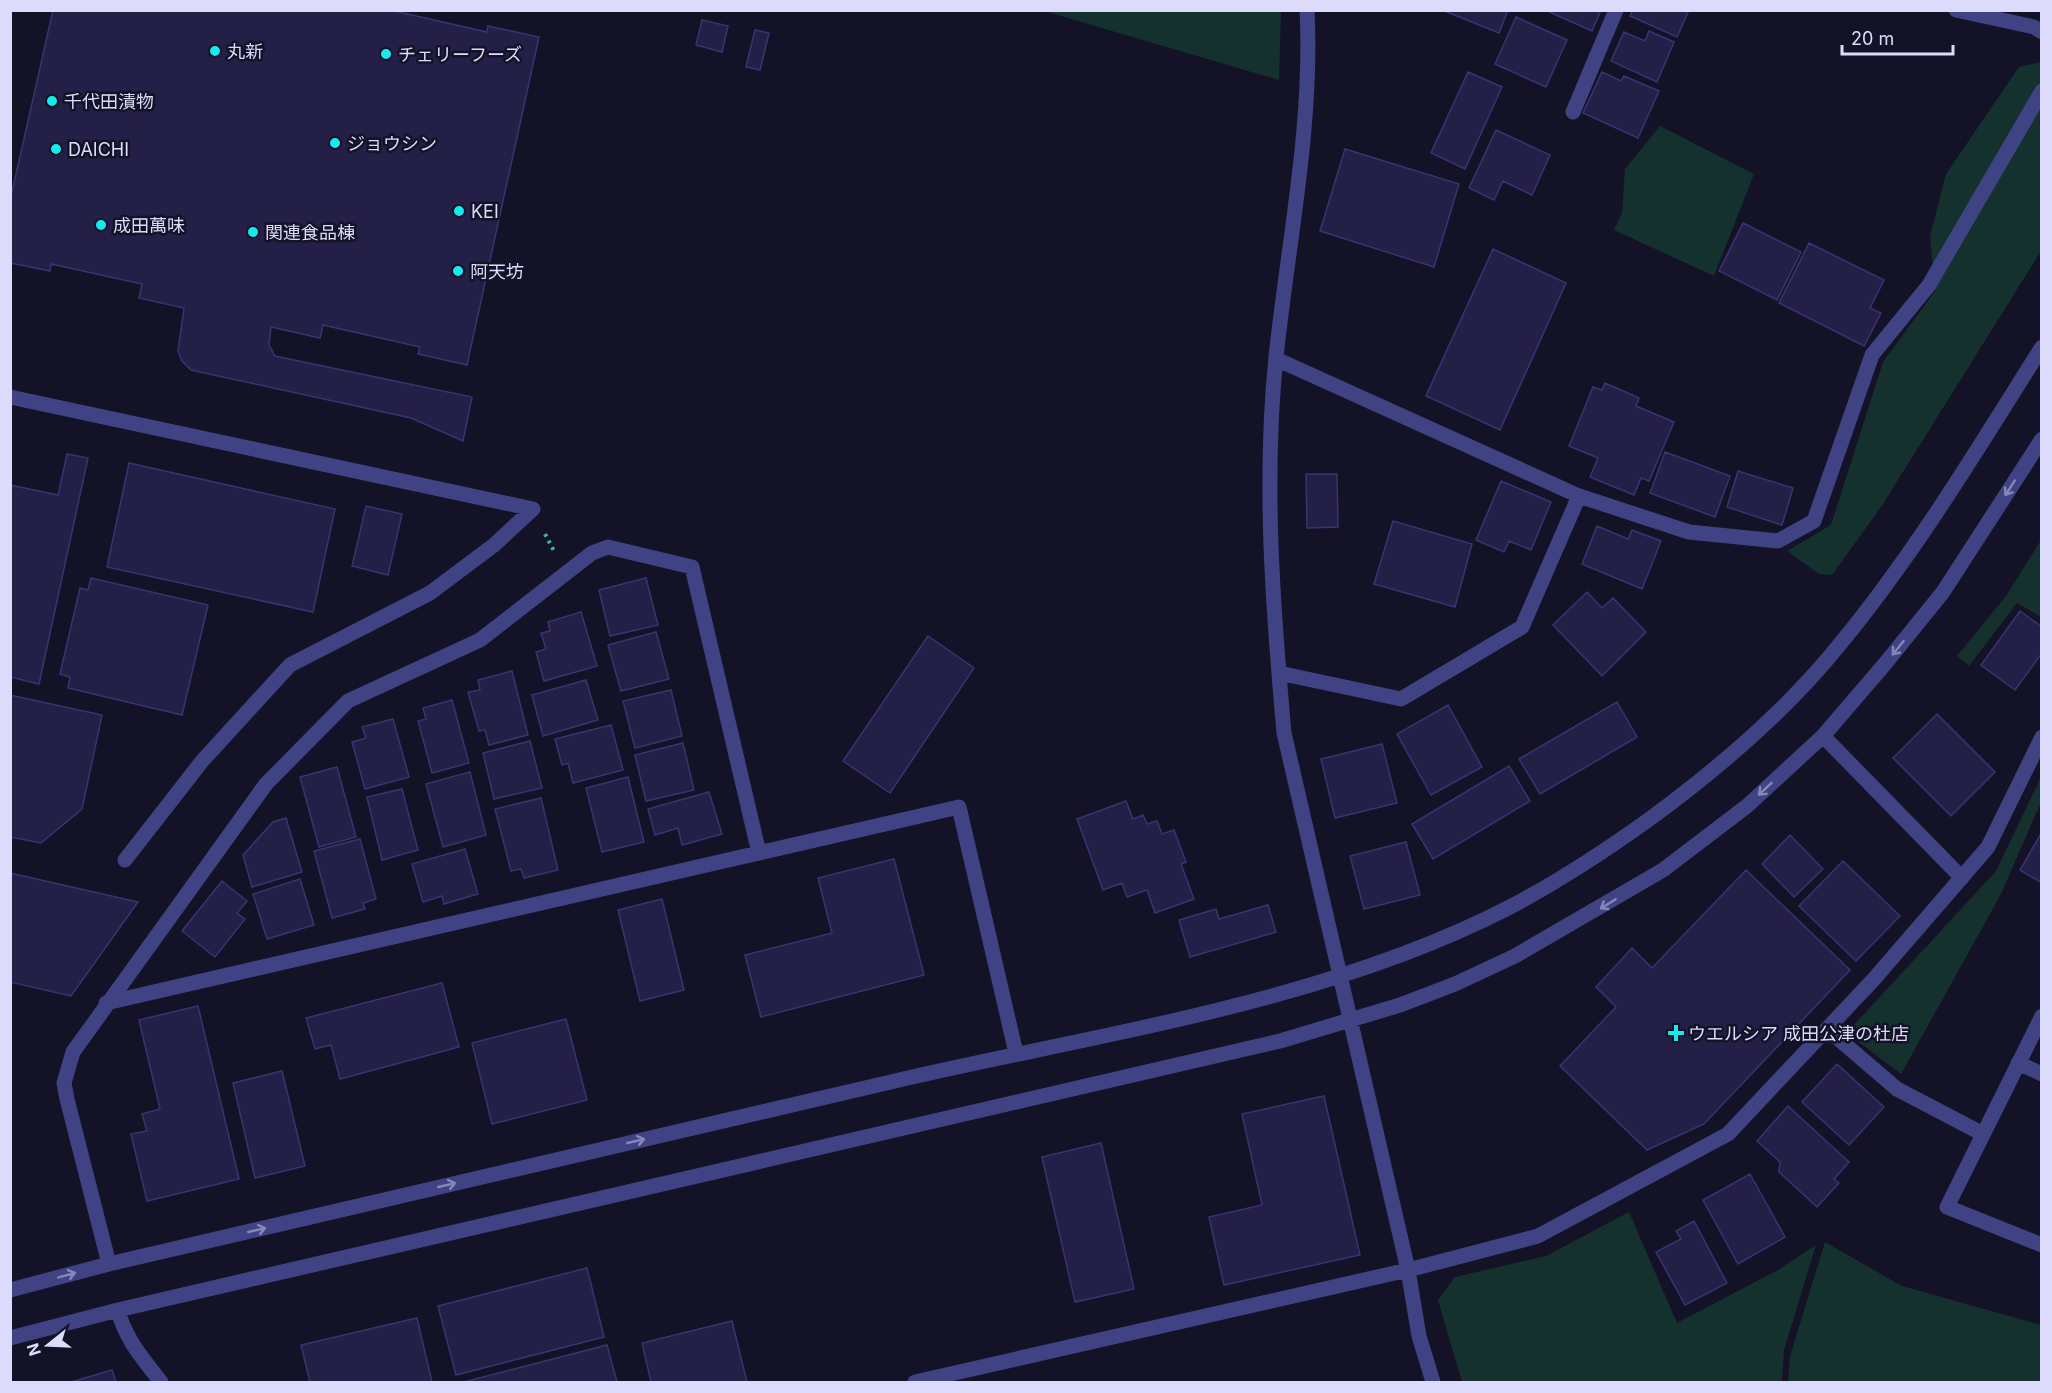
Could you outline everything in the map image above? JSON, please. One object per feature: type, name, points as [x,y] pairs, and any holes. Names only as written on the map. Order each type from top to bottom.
[{"type":"street","points":[[1307,10],[1306,102],[1276,359],[1271,439],[1272,531],[1284,733],[1408,1270],[1419,1336],[1433,1383]]},
{"type":"street","points":[[1573,112],[1616,10]]},
{"type":"street","points":[[1956,10],[2034,27],[2042,32]]},
{"type":"street","points":[[1276,359],[1579,496],[1689,532],[1778,541],[1814,521],[1872,355],[1929,285],[2042,91]]},
{"type":"street","points":[[10,1290],[109,1264],[1016,1053],[1217,1011],[1341,974],[1413,948],[1505,909],[1580,868],[1671,802],[1764,724],[1839,646],[1952,488],[2042,347]]},
{"type":"street","points":[[10,397],[533,509]]},
{"type":"street","points":[[10,1338],[118,1310],[1280,1041],[1351,1021],[1455,984],[1515,956],[1598,910],[1663,870],[1747,807],[1823,736],[1943,592],[2042,439]]},
{"type":"street","points":[[1279,673],[1401,699],[1522,627],[1579,496]]},
{"type":"street","points":[[125,860],[203,760],[290,665],[430,593],[494,545],[533,509]]},
{"type":"street","points":[[109,1264],[64,1083],[73,1052],[106,1003],[266,784],[348,701],[480,640],[592,553],[608,547],[692,567],[759,853]]},
{"type":"street","points":[[1823,736],[1962,878]]},
{"type":"street","points":[[915,1383],[964,1377],[1408,1270],[1538,1236],[1728,1134],[1827,1029],[1988,847],[2042,737]]},
{"type":"street","points":[[106,1003],[959,807],[1016,1053]]},
{"type":"street","points":[[2042,1016],[1947,1207],[2042,1245]]},
{"type":"street","points":[[1827,1029],[1897,1089],[1983,1134]]},
{"type":"street","points":[[2018,1063],[2042,1074]]},
{"type":"street","points":[[118,1310],[122,1326],[135,1349],[161,1383]]},
{"type":"path","points":[[533,509],[559,560],[568,572]]},
{"type":"green space","points":[[1044,11],[1281,11],[1279,80]]},
{"type":"green space","points":[[2041,62],[2041,251],[1881,507],[1832,575],[1819,574],[1787,551],[1831,525],[1883,362],[1935,291],[1930,236],[1946,174],[2019,67]]},
{"type":"green space","points":[[1660,126],[1754,174],[1714,276],[1614,230],[1622,213],[1625,169]]},
{"type":"green space","points":[[2041,540],[2041,617],[2017,603],[1969,666],[1957,656],[2006,596]]},
{"type":"green space","points":[[2041,777],[2041,802],[2001,894],[1901,1074],[1856,1040],[1853,1026],[1996,871]]},
{"type":"green space","points":[[1629,1212],[1677,1323],[1778,1270],[1816,1245],[1784,1350],[1782,1382],[1462,1382],[1438,1300],[1455,1277],[1546,1256]]},
{"type":"green space","points":[[1825,1242],[1902,1286],[2041,1325],[2041,1382],[1788,1382],[1790,1356]]},
{"type":"building","name":"関連食品棟","points":[[53,10],[390,10],[487,32],[488,26],[539,37],[467,365],[418,354],[420,347],[323,325],[320,338],[271,327],[269,345],[275,356],[472,397],[463,441],[411,418],[191,370],[182,361],[178,351],[184,308],[139,298],[142,284],[51,264],[50,271],[10,263],[10,201]]},
{"type":"building","points":[[1442,10],[1508,10],[1499,33]]},
{"type":"building","points":[[1545,10],[1601,10],[1592,31]]},
{"type":"building","points":[[1633,10],[1689,10],[1677,37],[1630,16]]},
{"type":"building","points":[[1516,17],[1567,40],[1546,87],[1495,64]]},
{"type":"building","points":[[702,20],[728,26],[722,52],[696,45]]},
{"type":"building","points":[[755,30],[769,33],[760,70],[746,67]]},
{"type":"building","points":[[1649,31],[1674,42],[1657,82],[1611,61],[1624,32],[1645,41]]},
{"type":"building","points":[[1468,72],[1502,87],[1465,169],[1431,153]]},
{"type":"building","points":[[1602,72],[1621,81],[1624,76],[1659,91],[1638,138],[1583,113]]},
{"type":"building","points":[[1496,130],[1550,155],[1532,195],[1503,181],[1494,200],[1469,188]]},
{"type":"building","points":[[1345,149],[1459,184],[1434,267],[1320,231]]},
{"type":"building","points":[[1743,223],[1801,252],[1777,300],[1719,271]]},
{"type":"building","points":[[1809,243],[1884,280],[1870,308],[1881,313],[1864,346],[1779,303]]},
{"type":"building","points":[[1493,249],[1566,283],[1500,430],[1426,396]]},
{"type":"building","points":[[1605,383],[1639,398],[1636,406],[1674,422],[1649,481],[1641,478],[1634,495],[1590,477],[1598,458],[1569,446],[1593,387],[1602,390]]},
{"type":"building","points":[[1665,452],[1730,476],[1715,517],[1650,493]]},
{"type":"building","points":[[67,454],[88,458],[39,684],[10,677],[10,485],[58,495]]},
{"type":"building","points":[[129,463],[335,509],[313,612],[107,567]]},
{"type":"building","points":[[1738,471],[1793,488],[1782,525],[1727,507]]},
{"type":"building","points":[[1306,474],[1337,474],[1338,527],[1307,528]]},
{"type":"building","points":[[1501,481],[1551,502],[1531,550],[1509,541],[1504,552],[1476,540]]},
{"type":"building","points":[[366,506],[402,514],[388,575],[352,566]]},
{"type":"building","points":[[1393,521],[1472,544],[1455,607],[1374,584]]},
{"type":"building","points":[[1597,526],[1628,539],[1632,530],[1661,541],[1642,589],[1582,564]]},
{"type":"building","points":[[91,578],[208,605],[182,715],[68,688],[70,677],[60,674],[80,588],[88,590]]},
{"type":"building","points":[[646,578],[658,625],[610,636],[599,590]]},
{"type":"building","points":[[1587,592],[1602,608],[1613,598],[1646,632],[1602,676],[1553,625]]},
{"type":"building","points":[[2020,611],[2042,627],[2042,653],[2015,690],[1981,665]]},
{"type":"building","points":[[581,612],[597,666],[544,681],[536,652],[546,649],[541,633],[550,631],[548,622]]},
{"type":"building","points":[[656,632],[669,679],[621,691],[608,645]]},
{"type":"building","points":[[928,636],[974,668],[890,793],[843,761]]},
{"type":"building","points":[[512,671],[528,735],[489,745],[485,730],[479,731],[468,692],[480,690],[478,680]]},
{"type":"building","points":[[586,680],[598,720],[543,736],[532,695]]},
{"type":"building","points":[[671,690],[682,736],[635,748],[623,701]]},
{"type":"building","points":[[10,695],[102,715],[82,809],[41,843],[10,837]]},
{"type":"building","points":[[452,700],[469,763],[432,773],[418,721],[426,719],[423,708]]},
{"type":"building","points":[[1617,702],[1637,737],[1540,794],[1519,759]]},
{"type":"building","points":[[1448,705],[1482,767],[1431,795],[1397,734]]},
{"type":"building","points":[[1937,714],[1995,772],[1951,816],[1893,758]]},
{"type":"building","points":[[393,719],[409,777],[365,789],[352,742],[366,738],[362,727]]},
{"type":"building","points":[[611,725],[623,770],[573,783],[568,763],[562,765],[555,739]]},
{"type":"building","points":[[530,741],[542,788],[494,799],[483,753]]},
{"type":"building","points":[[683,743],[694,790],[646,801],[635,755]]},
{"type":"building","points":[[1382,744],[1397,803],[1335,818],[1321,759]]},
{"type":"building","points":[[1509,766],[1530,801],[1433,859],[1412,824]]},
{"type":"building","points":[[337,767],[356,837],[319,847],[300,777]]},
{"type":"building","points":[[470,772],[486,835],[443,847],[426,784]]},
{"type":"building","points":[[628,777],[644,842],[602,852],[586,788]]},
{"type":"building","points":[[402,789],[418,850],[382,860],[367,797]]},
{"type":"building","points":[[709,792],[722,834],[682,845],[678,828],[655,835],[648,809]]},
{"type":"building","points":[[541,798],[558,870],[524,878],[521,869],[511,871],[495,809]]},
{"type":"building","points":[[1126,801],[1133,819],[1143,815],[1147,824],[1157,821],[1162,834],[1174,830],[1186,862],[1181,864],[1194,899],[1155,913],[1147,890],[1127,897],[1122,883],[1103,890],[1077,819]]},
{"type":"building","points":[[286,818],[302,872],[252,887],[243,855],[273,822]]},
{"type":"building","points":[[2042,832],[2042,883],[2020,870]]},
{"type":"building","points":[[1790,835],[1823,869],[1794,897],[1762,864]]},
{"type":"building","points":[[360,839],[376,899],[363,903],[365,909],[332,918],[314,851]]},
{"type":"building","points":[[1406,842],[1420,895],[1364,909],[1350,856]]},
{"type":"building","points":[[465,849],[478,894],[444,904],[442,896],[423,902],[412,864]]},
{"type":"building","points":[[894,859],[924,975],[761,1017],[745,955],[832,933],[818,878]]},
{"type":"building","points":[[1843,861],[1900,916],[1856,961],[1799,906]]},
{"type":"building","points":[[1746,870],[1850,970],[1704,1124],[1647,1150],[1560,1066],[1616,1007],[1596,987],[1632,948],[1652,968]]},
{"type":"building","points":[[10,873],[138,902],[71,996],[10,982]]},
{"type":"building","points":[[300,879],[314,925],[267,939],[253,894]]},
{"type":"building","points":[[222,881],[247,901],[237,913],[245,919],[215,957],[182,931]]},
{"type":"building","points":[[662,899],[684,990],[640,1001],[618,910]]},
{"type":"building","points":[[1268,905],[1276,932],[1190,957],[1179,920],[1216,909],[1219,919]]},
{"type":"building","points":[[442,983],[459,1047],[340,1079],[331,1045],[315,1049],[306,1018]]},
{"type":"building","points":[[198,1006],[239,1179],[147,1201],[131,1134],[147,1131],[142,1114],[160,1109],[139,1020]]},
{"type":"building","points":[[566,1019],[587,1100],[492,1124],[472,1043]]},
{"type":"building","points":[[1837,1064],[1884,1107],[1849,1145],[1802,1102]]},
{"type":"building","points":[[282,1071],[305,1166],[255,1178],[233,1083]]},
{"type":"building","points":[[1324,1096],[1360,1255],[1224,1285],[1209,1217],[1262,1205],[1242,1114]]},
{"type":"building","points":[[1788,1106],[1849,1162],[1834,1179],[1839,1183],[1817,1207],[1779,1172],[1780,1162],[1757,1141]]},
{"type":"building","points":[[1101,1143],[1134,1289],[1075,1302],[1042,1157]]},
{"type":"building","points":[[1750,1174],[1785,1237],[1738,1264],[1703,1200]]},
{"type":"building","points":[[1694,1221],[1727,1283],[1685,1305],[1656,1252],[1681,1239],[1676,1231]]},
{"type":"building","points":[[587,1268],[604,1337],[456,1375],[438,1306]]},
{"type":"building","points":[[417,1318],[432,1382],[310,1382],[301,1345]]},
{"type":"building","points":[[732,1321],[747,1382],[651,1382],[642,1343]]},
{"type":"building","points":[[607,1345],[617,1382],[464,1382]]},
{"type":"building","points":[[112,1370],[116,1382],[71,1382]]},
{"type":"place","name":"丸新","points":[[215,51]]},
{"type":"place","name":"チェリーフーズ","points":[[386,54]]},
{"type":"place","name":"千代田漬物","points":[[52,101]]},
{"type":"place","name":"ジョウシン","points":[[335,143]]},
{"type":"place","name":"DAICHI","points":[[56,149]]},
{"type":"place","name":"KEI","points":[[459,211]]},
{"type":"place","name":"成田萬味","points":[[101,225]]},
{"type":"place","name":"関連食品棟","points":[[253,232]]},
{"type":"place","name":"阿天坊","points":[[458,271]]},
{"type":"place","name":"ウエルシア 成田公津の杜店","points":[[1676,1033]]}]
